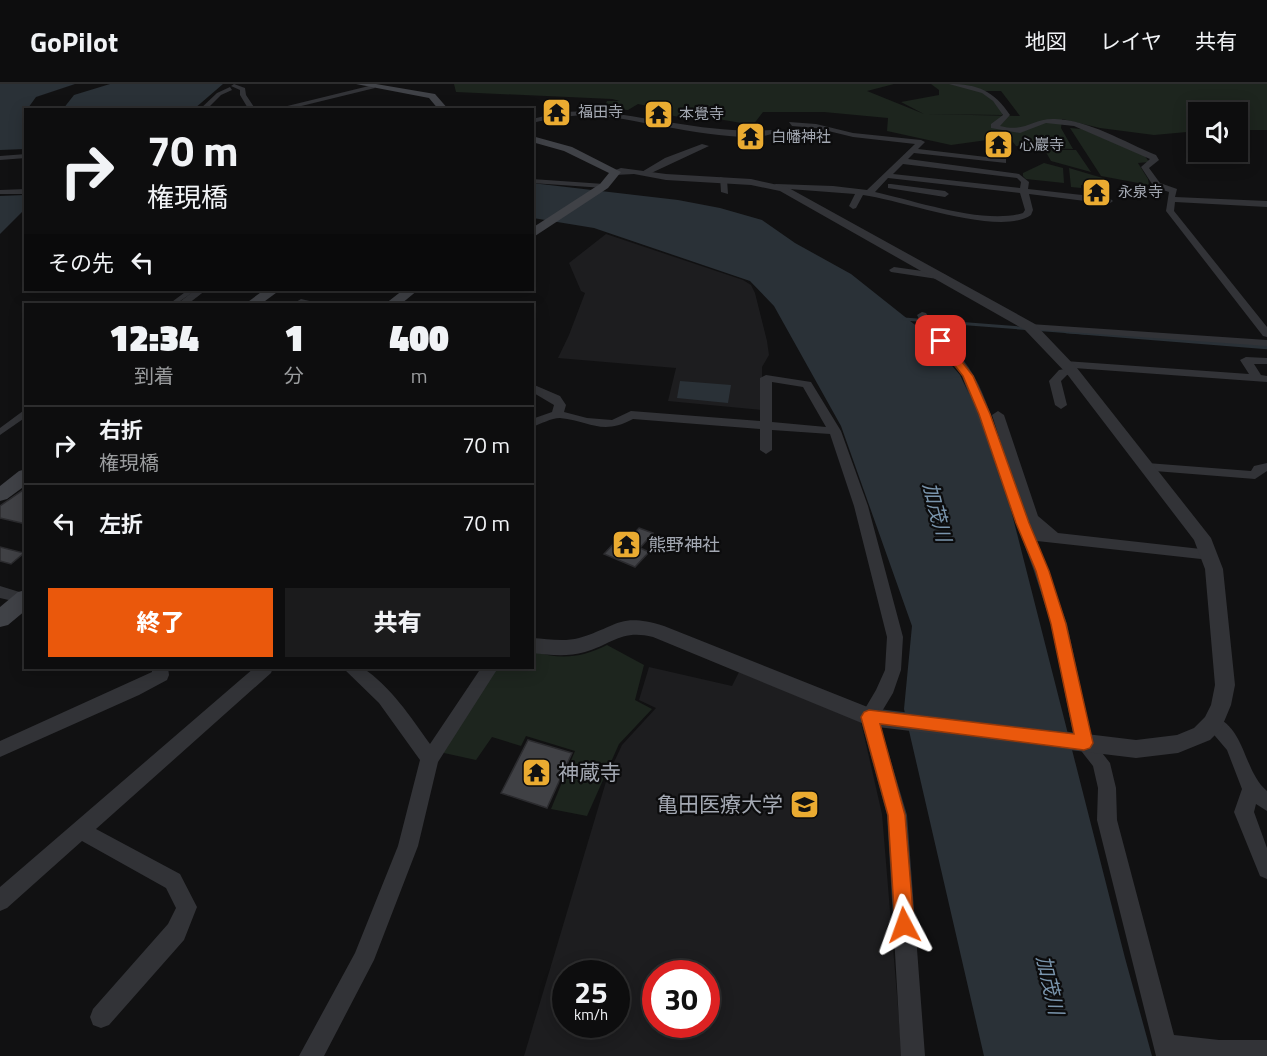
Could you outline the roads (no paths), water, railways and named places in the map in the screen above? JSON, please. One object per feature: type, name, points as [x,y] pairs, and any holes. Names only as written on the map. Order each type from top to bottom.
[{"type":"main road","points":[[360,84],[401,89],[432,96],[443,108]]},
{"type":"main road","points":[[534,140],[568,148],[615,172],[603,187],[534,233]]},
{"type":"main road","points":[[254,303],[272,291]]},
{"type":"main road","points":[[393,303],[410,291]]},
{"type":"main road","points":[[2,490],[24,476]]},
{"type":"main road","points":[[0,619],[24,599]]},
{"type":"street","points":[[952,84],[984,90],[997,99],[1007,115],[994,126],[1019,131],[1041,122],[1076,124],[1153,157],[1155,160],[1153,163],[1145,167],[1157,185],[1174,191],[1170,211],[1267,334]]},
{"type":"street","points":[[204,108],[219,94],[233,86],[243,89],[243,95],[252,108]]},
{"type":"street","points":[[216,108],[233,86]]},
{"type":"street","points":[[283,108],[373,87]]},
{"type":"street","points":[[534,120],[551,116],[589,114],[711,132],[772,132]]},
{"type":"street","points":[[792,124],[816,126],[846,134],[921,142],[879,184],[864,192],[854,206]]},
{"type":"street","points":[[644,173],[668,160],[705,146],[691,140]]},
{"type":"street","points":[[914,151],[1003,161]]},
{"type":"street","points":[[0,158],[24,156]]},
{"type":"street","points":[[615,172],[623,170],[672,177],[723,179],[776,186],[864,192],[978,218],[1001,220],[1027,215],[1029,210],[1024,191],[1025,182],[1019,176],[901,161]]},
{"type":"street","points":[[888,176],[1109,201]]},
{"type":"street","points":[[723,179],[725,192]]},
{"type":"street","points":[[534,181],[603,187]]},
{"type":"street","points":[[879,184],[945,194]]},
{"type":"street","points":[[534,645],[560,648],[582,645],[618,629],[637,626],[657,631],[877,718],[1081,742],[1158,748],[1178,744],[1202,734],[1213,723],[1221,705],[1225,685],[1214,570],[1210,555],[1202,538],[1068,367],[1036,332],[944,277],[793,193],[776,186]]},
{"type":"street","points":[[0,192],[24,191]]},
{"type":"street","points":[[1171,199],[1267,204]]},
{"type":"street","points":[[978,218],[996,210]]},
{"type":"street","points":[[894,270],[944,277]]},
{"type":"street","points":[[173,303],[191,291]]},
{"type":"street","points":[[183,303],[200,291]]},
{"type":"street","points":[[925,321],[968,376],[1042,571],[1059,624],[1081,742],[1101,763],[1107,788],[1107,820],[1167,1051],[1220,1054],[1267,1052]]},
{"type":"street","points":[[1036,332],[1267,343]]},
{"type":"street","points":[[1262,379],[1246,360],[1267,362]]},
{"type":"street","points":[[1061,405],[1055,381],[1068,367],[1262,379]]},
{"type":"street","points":[[766,450],[766,378],[807,384],[835,431],[861,506],[895,637],[893,670],[877,718],[897,815],[913,1056]]},
{"type":"street","points":[[534,388],[556,399],[560,405],[557,414]]},
{"type":"street","points":[[0,432],[24,414]]},
{"type":"street","points":[[534,422],[557,414],[587,422],[614,424],[631,415],[835,431]]},
{"type":"street","points":[[998,415],[1031,516],[1035,523],[1053,537]]},
{"type":"street","points":[[1147,467],[1255,475],[1259,469],[1267,467]]},
{"type":"street","points":[[1027,535],[1210,555]]},
{"type":"street","points":[[0,592],[24,598]]},
{"type":"street","points":[[0,749],[133,690],[160,675],[160,669]]},
{"type":"street","points":[[0,901],[264,669]]},
{"type":"street","points":[[353,669],[360,673],[390,704],[430,759]]},
{"type":"street","points":[[312,1056],[363,960],[408,846],[430,759],[489,669]]},
{"type":"street","points":[[1213,723],[1234,746],[1251,789],[1267,802]]},
{"type":"street","points":[[1251,789],[1244,812],[1267,869]]},
{"type":"street","points":[[80,830],[173,881],[187,907],[176,932],[101,1017]]},
{"type":"water","points":[[0,84],[75,84],[36,97],[28,108],[24,108],[24,149],[0,150]]},
{"type":"water","points":[[110,84],[223,84],[195,108],[64,108],[74,95]]},
{"type":"water","name":"加茂川","points":[[534,183],[678,200],[720,208],[762,220],[795,243],[851,274],[919,328],[960,375],[996,451],[1152,1056],[984,1056],[904,709],[912,626],[841,426],[774,306],[750,281],[594,228],[534,218]]},
{"type":"water","points":[[24,195],[24,210],[0,234],[0,196]]},
{"type":"water","points":[[680,381],[731,385],[728,403],[677,398]]},
{"type":"waterway","points":[[904,319],[1085,333]]},
{"type":"waterway","points":[[1066,331],[1267,347]]},
{"type":"place","name":"福田寺","points":[[557,112]]},
{"type":"place","name":"本覺寺","points":[[658,114]]},
{"type":"place","name":"白幡神社","points":[[750,137]]},
{"type":"place","name":"心巖寺","points":[[998,145]]},
{"type":"place","name":"永泉寺","points":[[1097,192]]},
{"type":"place","name":"熊野神社","points":[[627,545]]},
{"type":"place","name":"神蔵寺","points":[[537,773]]},
{"type":"place","name":"亀田医療大学","points":[[804,805]]}]
